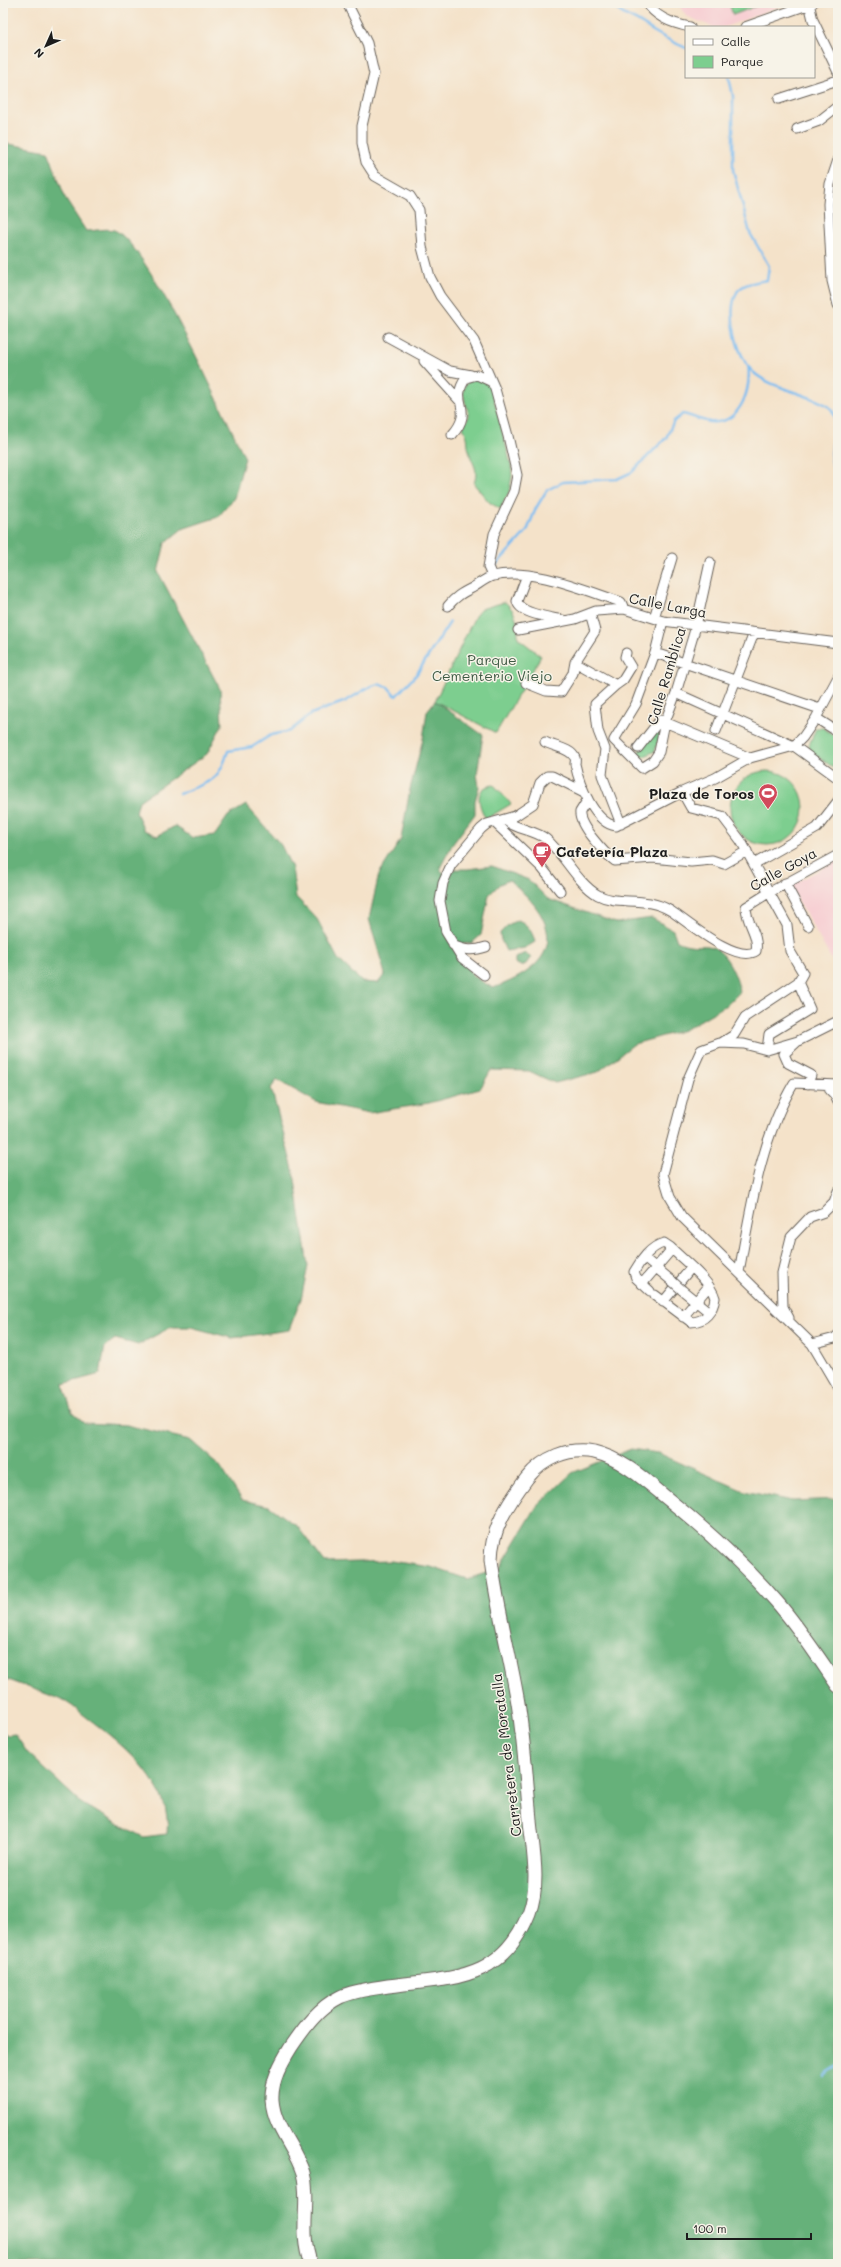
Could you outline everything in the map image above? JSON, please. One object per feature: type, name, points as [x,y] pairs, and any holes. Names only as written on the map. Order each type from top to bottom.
[{"type":"main road","name":"Carretera de Moratalla","points":[[312,2264],[305,2238],[305,2182],[303,2173],[294,2153],[280,2129],[272,2101],[275,2077],[286,2056],[314,2017],[338,1998],[363,1989],[457,1977],[486,1967],[495,1960],[512,1941],[524,1922],[533,1900],[535,1885],[534,1861],[522,1733],[491,1560],[492,1545],[496,1529],[511,1501],[530,1475],[541,1464],[555,1456],[582,1451],[595,1452],[614,1460],[638,1475],[712,1538],[775,1600],[838,1686]]},
{"type":"street","points":[[347,3],[367,42],[374,74],[362,126],[362,143],[366,162],[382,182],[402,191],[416,203],[419,210],[422,247],[430,277],[440,296],[474,341],[492,382],[504,418],[517,475],[514,491],[494,534],[488,567],[492,576]]},
{"type":"street","points":[[647,3],[653,11],[661,17],[687,26]]},
{"type":"street","points":[[748,26],[810,3],[815,25],[838,72]]},
{"type":"street","points":[[779,99],[838,80]]},
{"type":"street","points":[[797,130],[819,122],[838,106]]},
{"type":"street","points":[[838,160],[830,184],[828,204],[832,281],[837,292],[838,305]]},
{"type":"street","points":[[388,337],[456,374],[477,375],[492,382]]},
{"type":"street","points":[[415,353],[459,400]]},
{"type":"street","points":[[452,435],[461,425],[464,416],[459,400],[460,388],[466,378],[471,375]]},
{"type":"street","points":[[654,618],[672,558]]},
{"type":"street","name":"Calle Ramblica","points":[[656,653],[636,704],[614,740],[642,768],[653,761],[658,752],[665,722],[676,693],[696,626],[710,562]]},
{"type":"street","points":[[448,606],[455,597],[492,576],[515,574],[527,575],[570,585],[621,602],[624,609]]},
{"type":"street","points":[[527,575],[517,601],[518,606],[523,611],[566,620]]},
{"type":"street","name":"Calle Larga","points":[[518,630],[575,619],[590,613],[624,609],[663,621],[838,643]]},
{"type":"street","points":[[526,683],[546,691],[561,692],[573,673],[575,662],[595,631],[590,613]]},
{"type":"street","points":[[663,621],[656,653],[820,709]]},
{"type":"street","points":[[716,731],[754,633]]},
{"type":"street","points":[[620,824],[602,775],[605,749],[598,731],[595,704],[623,680],[631,667],[625,657],[626,653]]},
{"type":"street","points":[[575,662],[616,685]]},
{"type":"street","points":[[484,975],[462,958],[452,944],[442,919],[440,901],[443,883],[451,865],[481,829],[494,822],[515,816],[533,804],[540,783],[547,776],[552,776],[586,796],[611,826],[620,824],[682,792],[715,778],[750,758],[794,746],[803,737],[816,718],[838,677]]},
{"type":"street","points":[[676,693],[794,746],[838,778]]},
{"type":"street","points":[[816,718],[838,732]]},
{"type":"street","points":[[638,748],[660,720],[750,758]]},
{"type":"street","points":[[803,737],[804,747],[810,758]]},
{"type":"street","points":[[545,742],[564,749],[575,758],[586,796],[580,812],[581,820],[599,847],[615,861],[653,858],[691,862],[712,860],[724,864],[747,851]]},
{"type":"street","points":[[682,792],[691,808],[716,814],[726,820],[747,851],[787,925],[790,951],[802,973],[798,982],[745,1017],[734,1035],[720,1043],[701,1050],[688,1079],[663,1174],[670,1197],[682,1217],[812,1344],[838,1388]]},
{"type":"street","points":[[754,864],[817,828],[838,801]]},
{"type":"street","name":"Calle Goya","points":[[505,820],[518,828],[544,837],[555,846],[567,864],[598,895],[657,903],[716,942],[742,953],[752,954],[756,951],[757,944],[754,930],[746,913],[746,907],[785,883],[838,855]]},
{"type":"street","points":[[494,822],[542,868],[560,891]]},
{"type":"street","points":[[785,883],[808,926]]},
{"type":"street","points":[[452,944],[462,950],[471,951],[486,947]]},
{"type":"street","points":[[767,1050],[769,1034],[810,1009],[798,982]]},
{"type":"street","points":[[720,1043],[744,1044],[767,1050],[798,1041],[838,1021]]},
{"type":"street","points":[[798,1041],[784,1054],[793,1067],[811,1075],[808,1084]]},
{"type":"street","points":[[739,1272],[753,1202],[769,1135],[780,1106],[794,1083],[834,1085]]},
{"type":"street","points":[[834,1085],[830,1090],[838,1102]]},
{"type":"street","points":[[795,1327],[782,1307],[782,1273],[792,1237],[810,1216],[824,1212],[834,1202],[838,1192]]},
{"type":"street","points":[[664,1243],[672,1249],[709,1286],[716,1298],[709,1312],[697,1322],[691,1322],[683,1317],[663,1302],[636,1278],[634,1272],[644,1258],[657,1245],[664,1243]]},
{"type":"street","points":[[642,1284],[672,1249]]},
{"type":"street","points":[[644,1258],[709,1312]]},
{"type":"street","points":[[663,1302],[691,1268]]},
{"type":"street","points":[[683,1317],[709,1286]]},
{"type":"street","points":[[812,1344],[835,1338],[838,1335]]},
{"type":"street","points":[[828,1371],[838,1369]]},
{"type":"shaded area","points":[[677,3],[788,3],[728,26],[711,26],[686,16]]},
{"type":"shaded area","points":[[838,860],[838,971],[790,886]]},
{"type":"green space","points":[[729,3],[764,3],[733,15]]},
{"type":"green space","points":[[3,143],[48,151],[66,200],[86,231],[104,229],[114,230],[128,242],[146,265],[185,334],[245,458],[234,498],[218,517],[182,529],[165,543],[158,572],[220,689],[222,725],[207,754],[139,801],[136,812],[144,830],[157,836],[175,826],[193,838],[215,835],[228,816],[246,805],[281,845],[292,868],[296,897],[317,919],[338,959],[362,982],[378,983],[385,974],[369,919],[379,874],[401,839],[410,789],[423,739],[427,711],[435,701],[483,735],[477,774],[479,787],[475,801],[475,814],[452,845],[440,868],[442,872],[446,874],[456,869],[492,866],[529,880],[548,899],[616,923],[652,918],[673,930],[677,941],[689,945],[708,946],[720,952],[730,964],[740,992],[728,1004],[684,1030],[634,1044],[598,1072],[555,1083],[529,1071],[491,1070],[480,1089],[429,1103],[369,1113],[316,1102],[277,1080],[271,1088],[294,1173],[308,1266],[301,1299],[289,1330],[232,1338],[191,1327],[171,1327],[138,1345],[115,1339],[105,1347],[100,1374],[63,1384],[72,1412],[85,1423],[126,1425],[190,1440],[220,1466],[242,1500],[269,1506],[297,1526],[325,1563],[390,1561],[431,1567],[467,1579],[499,1569],[537,1506],[572,1473],[631,1449],[658,1453],[744,1491],[793,1501],[838,1499],[838,2264],[3,2264],[3,1731],[7,1735],[15,1734],[27,1752],[82,1804],[143,1837],[167,1834],[167,1816],[163,1800],[155,1784],[145,1770],[106,1732],[66,1702],[3,1678]],"holes":[[[509,880],[527,897],[539,912],[546,928],[548,942],[543,955],[532,967],[516,978],[493,988],[473,976],[452,944],[472,943],[481,935],[489,895],[500,884]]]},
{"type":"green space","points":[[478,378],[488,385],[492,392],[511,465],[512,476],[509,492],[500,509],[489,502],[474,484],[476,470],[463,428],[469,416],[463,393],[464,388],[466,384]]},
{"type":"green space","name":"Parque Cementerio Viejo","points":[[505,602],[512,610],[516,618],[518,638],[541,656],[496,733],[435,701],[475,616],[481,609]]},
{"type":"green space","points":[[656,728],[661,731],[655,751],[643,757],[637,754]]},
{"type":"green space","points":[[816,728],[823,728],[838,738],[838,771],[810,751],[809,745]]},
{"type":"green space","points":[[767,771],[788,777],[798,787],[804,808],[798,829],[788,839],[767,845],[746,839],[736,829],[730,808],[736,787],[746,777]]},
{"type":"green space","points":[[494,785],[511,804],[486,819],[481,809],[479,798],[480,793],[482,789]]},
{"type":"green space","points":[[517,920],[524,923],[529,928],[535,942],[525,948],[506,951],[501,940],[500,933],[508,925]]},
{"type":"green space","points":[[525,953],[531,957],[526,964],[521,966],[515,963],[515,958]]},
{"type":"waterway","points":[[612,3],[622,13],[685,48]]},
{"type":"waterway","points":[[729,78],[733,96],[733,170],[750,233],[769,266],[767,280],[746,285],[737,292],[733,311],[735,334],[742,356],[753,372],[772,384],[818,401],[832,410],[835,424],[832,461],[838,480]]},
{"type":"waterway","points":[[495,566],[527,531],[536,508],[547,490],[563,482],[617,479],[632,472],[666,438],[674,421],[683,414],[710,422],[730,418],[737,411],[746,394],[749,374],[748,365]]},
{"type":"waterway","points":[[179,794],[205,784],[216,776],[228,751],[252,747],[271,735],[290,731],[311,714],[346,701],[369,687],[378,684],[388,687],[396,696],[416,675],[450,622]]},
{"type":"waterway","points":[[824,2075],[838,2066]]},
{"type":"place","name":"Plaza de Toros","points":[[768,810]]},
{"type":"place","name":"Cafetería Plaza","points":[[542,868]]}]
